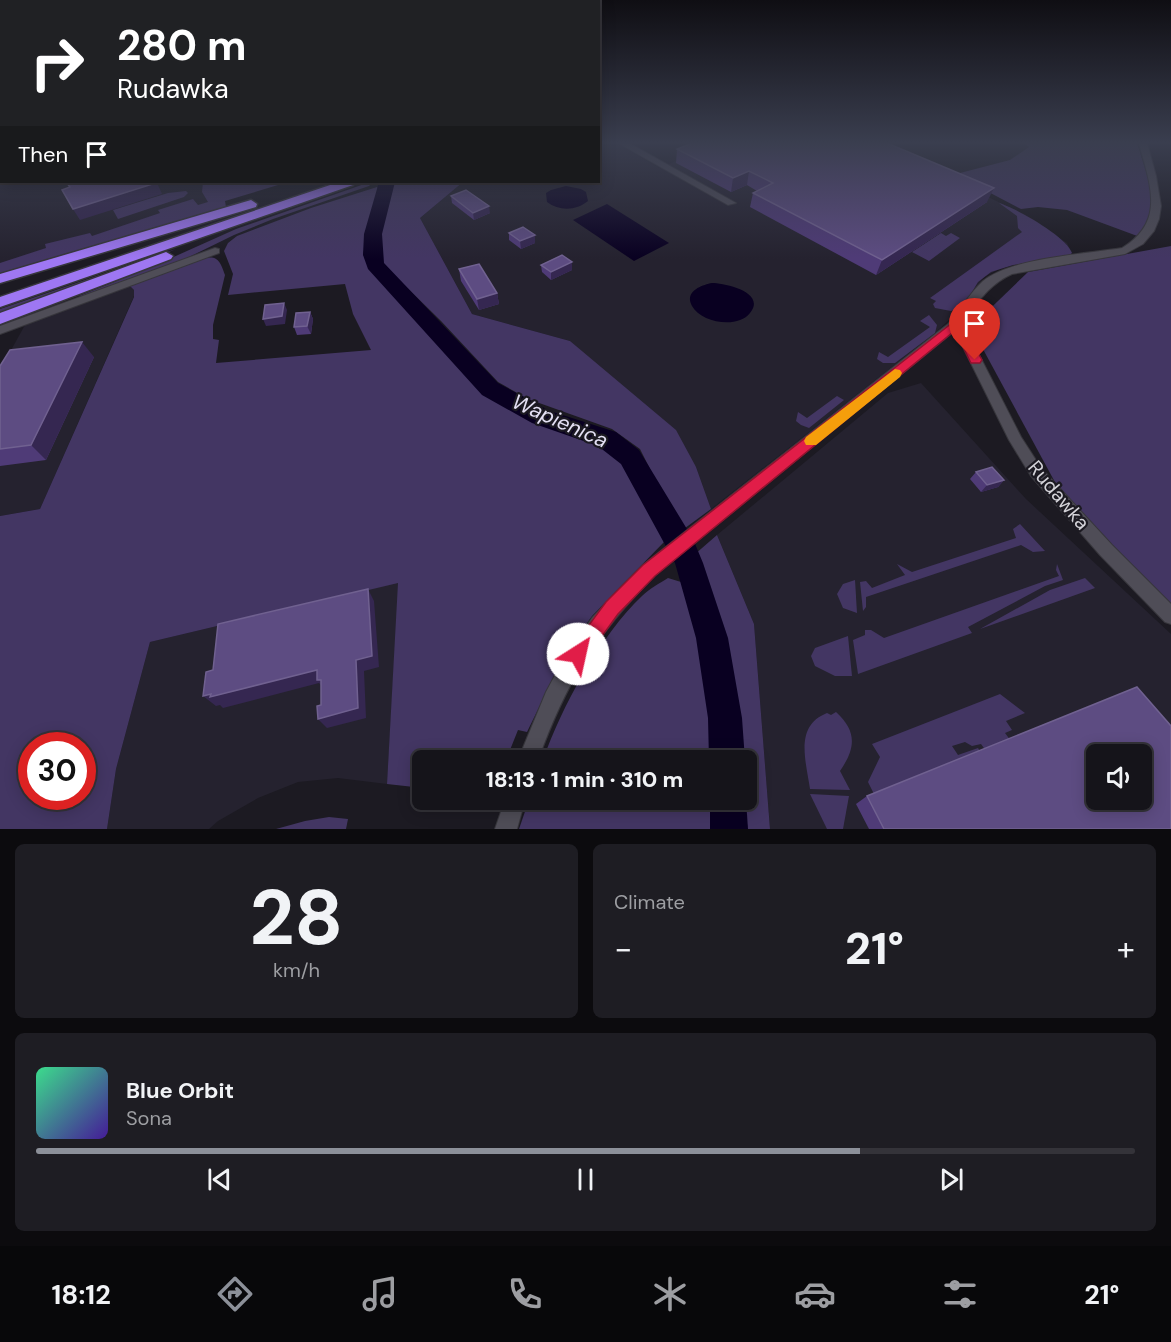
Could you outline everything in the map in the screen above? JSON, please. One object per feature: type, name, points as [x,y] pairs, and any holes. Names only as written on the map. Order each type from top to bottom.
[{"type":"highway","points":[[0,279],[324,183]]},
{"type":"highway","points":[[0,302],[346,183]]},
{"type":"highway","points":[[0,293],[313,186]]},
{"type":"highway","points":[[0,319],[139,268],[291,202]]},
{"type":"street","points":[[692,182],[731,203]]},
{"type":"street","points":[[532,750],[568,669],[612,608],[649,570],[952,327],[992,278],[1023,267],[1125,251],[1138,246],[1155,233],[1159,224],[1159,203],[1153,182]]},
{"type":"street","points":[[0,330],[215,251]]},
{"type":"street","name":"Rudawka","points":[[952,327],[965,339],[1016,440],[1036,472],[1106,550],[1171,615]]},
{"type":"street","points":[[507,829],[512,810]]},
{"type":"shaded area","points":[[957,182],[1017,211],[1067,243],[1072,253],[1001,268],[984,277],[963,307],[935,333],[711,509],[696,467],[570,341],[472,314],[420,218],[462,183]]},
{"type":"shaded area","points":[[969,182],[1149,182],[1153,218],[1140,237],[1067,210],[1038,207],[1021,209]]},
{"type":"shaded area","points":[[0,183],[225,183],[225,201],[0,267]]},
{"type":"shaded area","points":[[203,183],[285,183],[225,201],[226,207],[0,276],[0,263],[46,248],[45,244],[90,233],[92,236],[193,199],[198,205],[208,202],[202,192]]},
{"type":"shaded area","points":[[372,183],[273,219],[185,259],[82,298],[79,296],[149,268],[236,229]]},
{"type":"shaded area","points":[[392,183],[462,183],[420,218],[472,314],[570,341],[676,430],[696,467],[711,509],[681,531],[640,449],[612,429],[528,399],[498,382],[383,264],[379,250]]},
{"type":"shaded area","points":[[566,186],[586,192],[588,201],[578,207],[568,209],[547,202],[546,193]]},
{"type":"shaded area","points":[[377,187],[379,190],[363,254],[370,268],[477,388],[515,412],[586,439],[617,458],[639,486],[664,542],[592,616],[565,654],[527,732],[518,730],[510,750],[412,750],[412,787],[387,784],[398,583],[150,642],[116,769],[107,829],[0,829],[0,516],[40,509],[134,297],[134,290],[130,286],[187,262],[209,258],[218,260],[225,275],[213,325],[213,339],[219,340],[216,363],[371,350],[353,314],[345,284],[228,295],[233,274],[224,251],[228,243],[237,236],[311,208]]},
{"type":"shaded area","points":[[186,191],[188,193],[184,197],[118,219],[113,210],[168,193]]},
{"type":"shaded area","points":[[999,203],[1051,231],[1068,246],[1072,253],[1067,257],[1013,265],[991,272],[978,282],[963,307],[951,311],[935,308],[933,304],[936,301],[930,298],[1022,232],[1018,228],[1017,216]]},
{"type":"shaded area","points":[[607,204],[669,243],[634,261],[573,220]]},
{"type":"shaded area","points":[[941,233],[946,236],[951,233],[960,238],[929,261],[912,252]]},
{"type":"shaded area","points":[[1171,246],[1171,610],[1063,497],[971,327],[1028,272]]},
{"type":"shaded area","points":[[176,249],[128,269],[0,314],[0,309]]},
{"type":"shaded area","points":[[712,283],[734,287],[749,294],[754,306],[750,313],[737,321],[729,322],[703,317],[692,306],[690,297],[699,287]]},
{"type":"shaded area","points":[[130,286],[134,290],[134,296],[40,509],[0,516],[0,370],[25,325]]},
{"type":"shaded area","points":[[929,315],[937,325],[935,333],[895,363],[883,363],[877,359],[879,352],[888,357],[930,327],[920,321]]},
{"type":"shaded area","points":[[921,383],[1026,499],[1171,634],[1171,829],[770,829],[754,624],[717,535],[888,393]]},
{"type":"shaded area","points":[[837,396],[844,400],[809,428],[796,421],[798,412],[807,418]]},
{"type":"shaded area","points":[[1020,524],[1045,551],[1033,552],[1021,545],[866,597],[866,607],[863,611],[860,582],[866,581],[872,588],[905,575],[897,564],[912,572],[1016,538],[1013,529]]},
{"type":"shaded area","points":[[717,535],[754,624],[770,829],[744,829],[743,810],[757,810],[757,750],[739,750],[737,706],[726,654],[694,555]]},
{"type":"shaded area","points":[[1057,564],[1063,580],[1045,586],[968,627],[972,633],[858,674],[853,640],[865,635],[865,630],[871,630],[884,638],[1059,576],[1056,570]]},
{"type":"shaded area","points":[[668,578],[681,582],[704,657],[712,750],[547,750],[572,695],[597,651],[626,612],[651,589]]},
{"type":"shaded area","points":[[1085,578],[1095,588],[980,629],[1050,590]]},
{"type":"shaded area","points":[[855,580],[857,613],[843,608],[837,594],[843,584]]},
{"type":"shaded area","points":[[399,582],[387,784],[338,778],[298,782],[258,798],[218,821],[209,829],[107,829],[116,769],[150,642]]},
{"type":"shaded area","points":[[848,636],[852,676],[835,676],[815,666],[811,656],[815,648]]},
{"type":"shaded area","points":[[1000,694],[1025,713],[1006,721],[1012,730],[1005,733],[1011,741],[986,751],[981,744],[972,746],[965,742],[952,746],[958,755],[978,748],[981,753],[875,796],[868,782],[880,757],[872,744]]},
{"type":"shaded area","points":[[836,712],[843,719],[851,734],[849,755],[840,771],[850,790],[810,789],[805,756],[806,735],[810,726],[817,719],[827,713],[831,715]]},
{"type":"shaded area","points":[[810,794],[849,796],[843,829],[827,829]]},
{"type":"shaded area","points":[[526,810],[715,810],[716,829],[519,829]]},
{"type":"shaded area","points":[[329,817],[348,819],[346,829],[276,829],[305,821]]},
{"type":"building","points":[[770,182],[979,182],[994,188],[882,260],[753,193],[773,183]]},
{"type":"building","points":[[67,183],[156,183],[73,209],[62,190],[70,187]]},
{"type":"building","points":[[466,190],[489,206],[473,213],[451,196]]},
{"type":"building","points":[[523,227],[535,235],[520,241],[509,233]]},
{"type":"building","points":[[562,255],[572,262],[551,272],[541,265]]},
{"type":"building","points":[[479,264],[497,293],[477,299],[459,269]]},
{"type":"building","points":[[284,303],[282,316],[263,319],[265,305]]},
{"type":"building","points":[[310,312],[307,326],[294,327],[296,313]]},
{"type":"building","points":[[82,342],[31,445],[0,449],[0,366],[10,350]]},
{"type":"building","points":[[992,467],[1004,480],[987,485],[976,472]]},
{"type":"building","points":[[368,589],[372,656],[356,660],[358,708],[318,719],[317,706],[321,705],[321,680],[317,680],[317,670],[210,697],[211,694],[203,696],[206,672],[213,670],[218,624]]},
{"type":"building","points":[[1137,687],[1171,726],[1171,829],[884,829],[867,796]]},
{"type":"waterway","name":"Wapienica","points":[[387,183],[373,234],[375,265],[490,389],[541,417],[607,439],[630,457],[683,548],[689,563],[712,638],[725,718],[727,750]]},
{"type":"waterway","name":"Wapienica","points":[[728,810],[729,829]]},
{"type":"slow traffic","points":[[811,441],[895,373]]},
{"type":"route","points":[[578,654],[612,608],[649,570],[952,327],[965,339],[975,360]]}]
